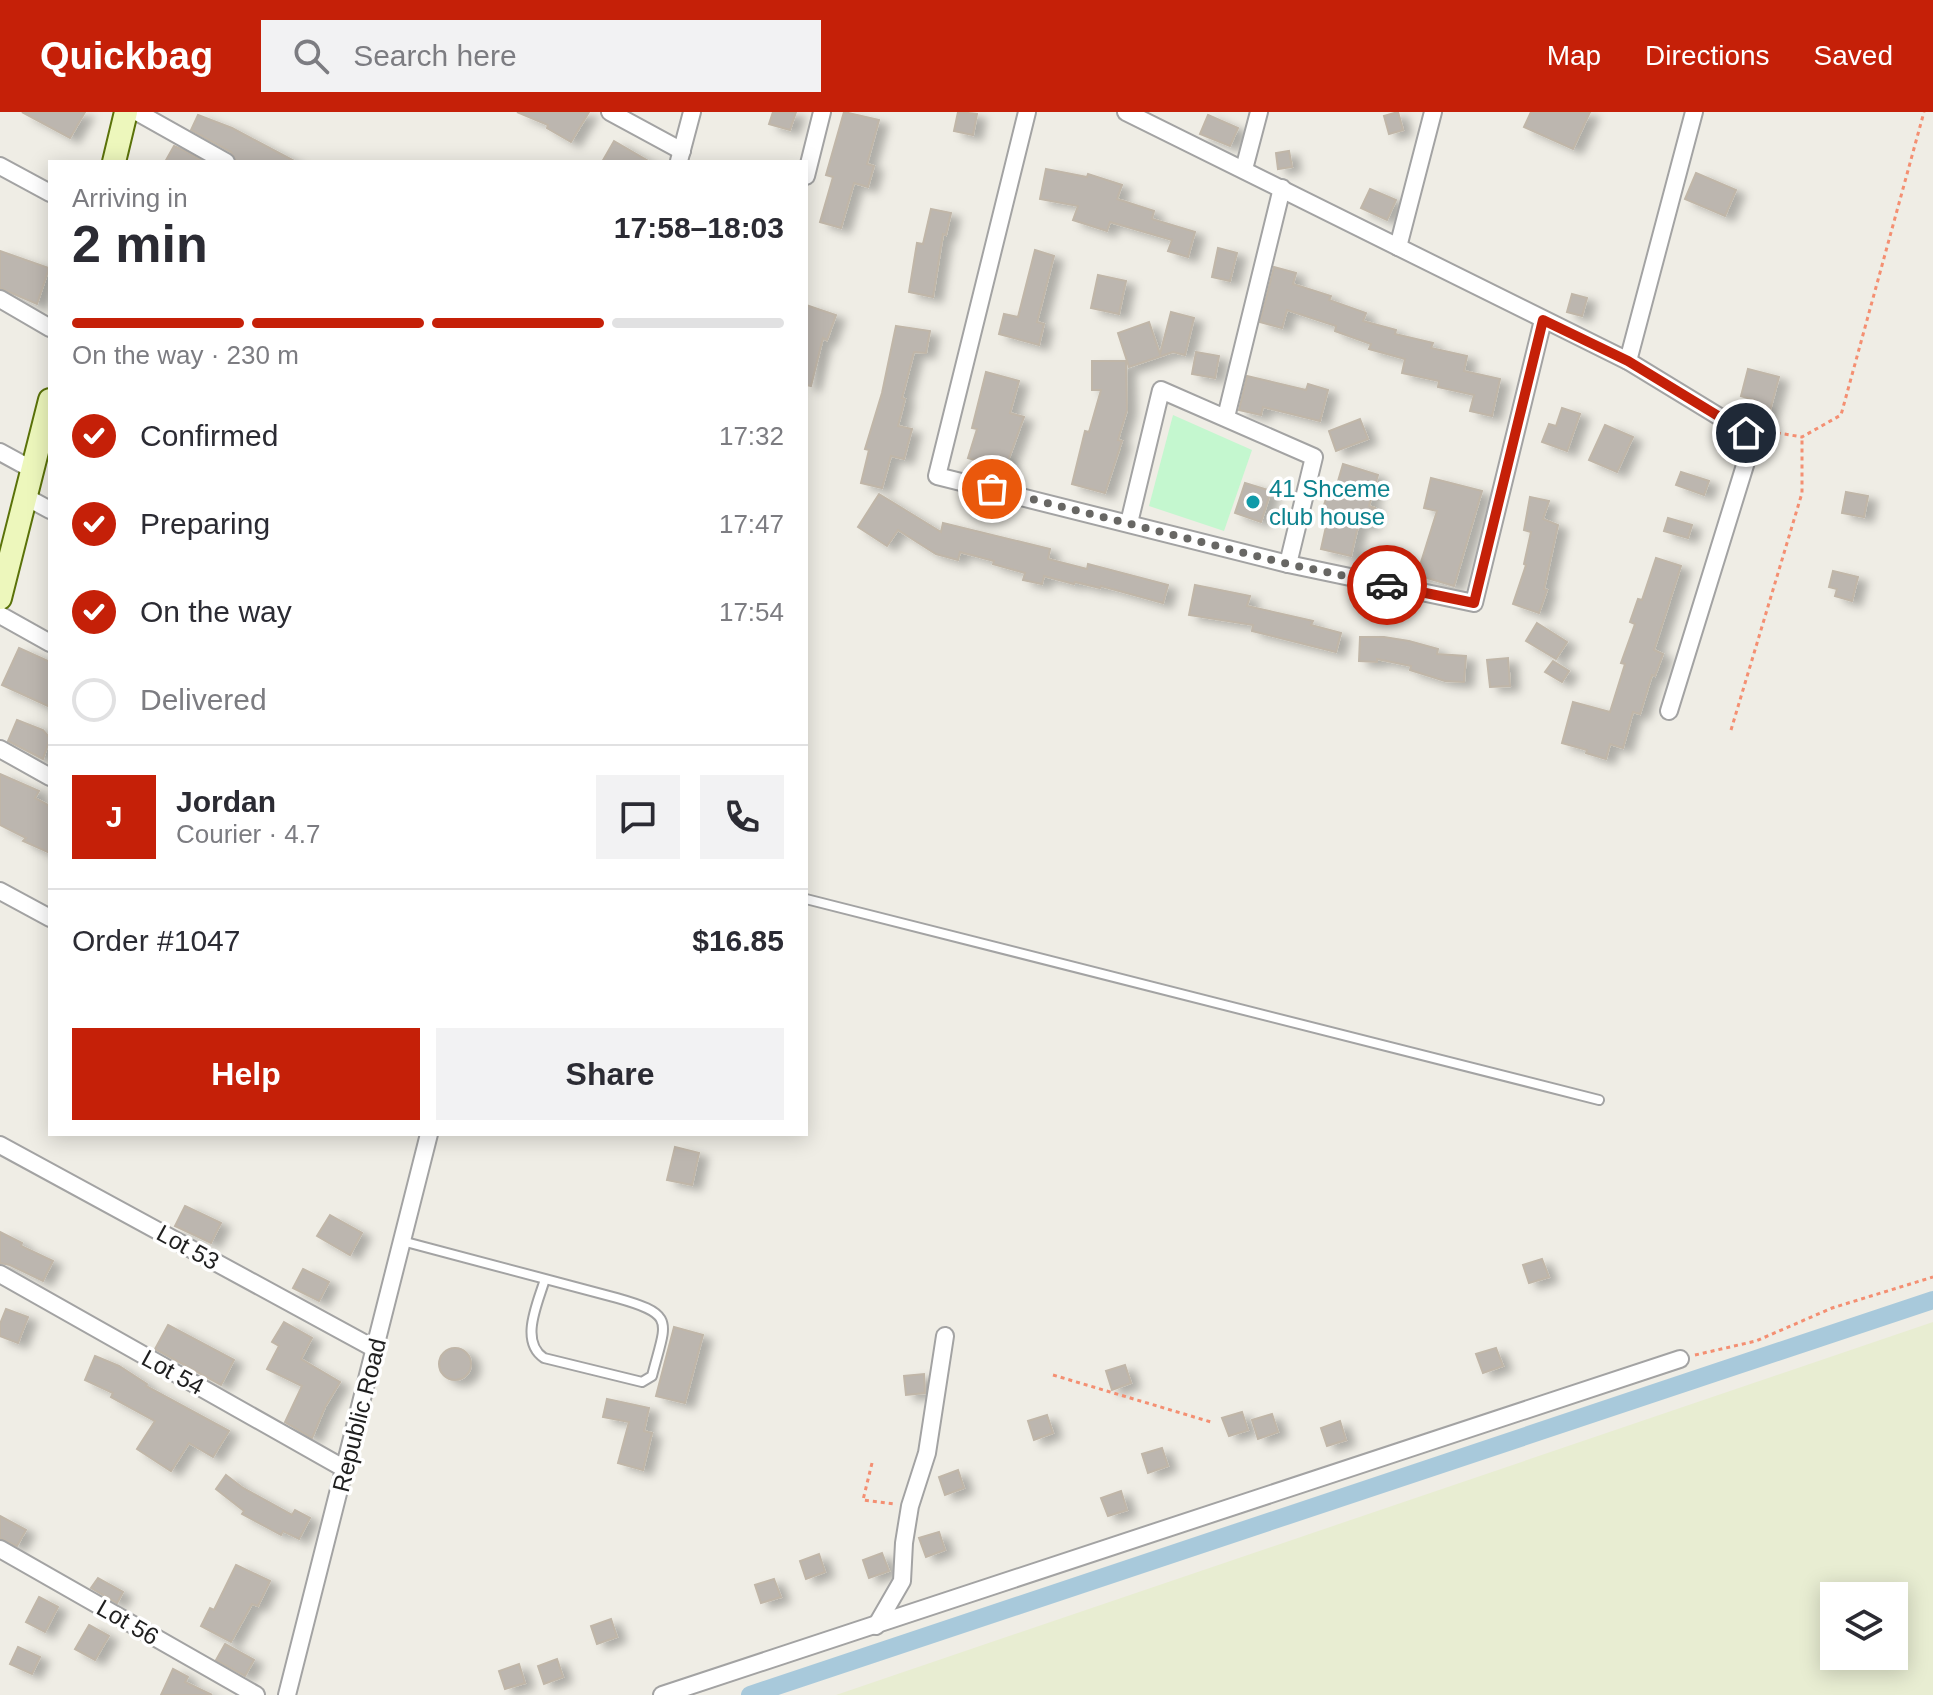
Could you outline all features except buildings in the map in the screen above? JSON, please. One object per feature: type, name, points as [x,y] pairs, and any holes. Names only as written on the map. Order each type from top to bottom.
[{"type":"street","points":[[114,160],[126,112]]},
{"type":"street","points":[[137,112],[222,160]]},
{"type":"street","points":[[610,112],[680,157],[692,112]]},
{"type":"street","points":[[808,168],[822,112]]},
{"type":"street","points":[[1027,112],[937,476],[1288,564],[1474,603],[1543,320]]},
{"type":"street","points":[[1126,112],[1628,361],[1746,433],[1746,462],[1669,711]]},
{"type":"street","points":[[1244,169],[1259,112]]},
{"type":"street","points":[[1398,247],[1433,112]]},
{"type":"street","points":[[1628,361],[1694,112]]},
{"type":"street","points":[[0,166],[48,192]]},
{"type":"street","points":[[1226,417],[1282,188]]},
{"type":"street","points":[[0,299],[48,327]]},
{"type":"street","points":[[1129,523],[1161,390],[1314,457],[1288,564]]},
{"type":"street","points":[[0,598],[48,408]]},
{"type":"street","points":[[0,452],[33,470]]},
{"type":"street","points":[[26,497],[48,509]]},
{"type":"street","points":[[0,615],[48,642]]},
{"type":"street","points":[[0,749],[48,776]]},
{"type":"street","points":[[0,891],[48,917]]},
{"type":"street","name":"Republic Road","points":[[287,1695],[428,1136]]},
{"type":"street","name":"Lot 53","points":[[0,1145],[375,1349]]},
{"type":"street","name":"Lot 54","points":[[0,1274],[345,1469]]},
{"type":"street","points":[[876,1626],[902,1581],[910,1506],[927,1453],[945,1336]]},
{"type":"street","points":[[662,1695],[1680,1359]]},
{"type":"street","name":"Lot 56","points":[[0,1549],[256,1695]]},
{"type":"lane","points":[[808,900],[1599,1100]]},
{"type":"lane","points":[[402,1241],[545,1279],[651,1308],[662,1321],[664,1330],[652,1376],[642,1382],[631,1380],[544,1358],[535,1352],[530,1341],[531,1330],[545,1279]]},
{"type":"path","points":[[1730,425],[1802,437],[1841,415],[1924,112]]},
{"type":"path","points":[[1731,730],[1802,493],[1802,437]]},
{"type":"path","points":[[1680,1359],[1756,1341],[1832,1308],[1933,1277]]},
{"type":"path","points":[[1053,1375],[1211,1422]]},
{"type":"path","points":[[872,1463],[863,1500],[910,1506]]},
{"type":"green space","points":[[1173,415],[1252,450],[1224,531],[1149,506]]},
{"type":"green space","points":[[1933,1322],[1933,1695],[836,1695]]},
{"type":"waterway","points":[[750,1695],[1933,1300]]},
{"type":"way so far","points":[[992,489],[1288,564],[1387,585]]},
{"type":"place","name":"41 Shceme club house","points":[[1253,502]]},
{"type":"route","points":[[1387,585],[1474,603],[1543,320],[1628,361],[1746,433]]}]
